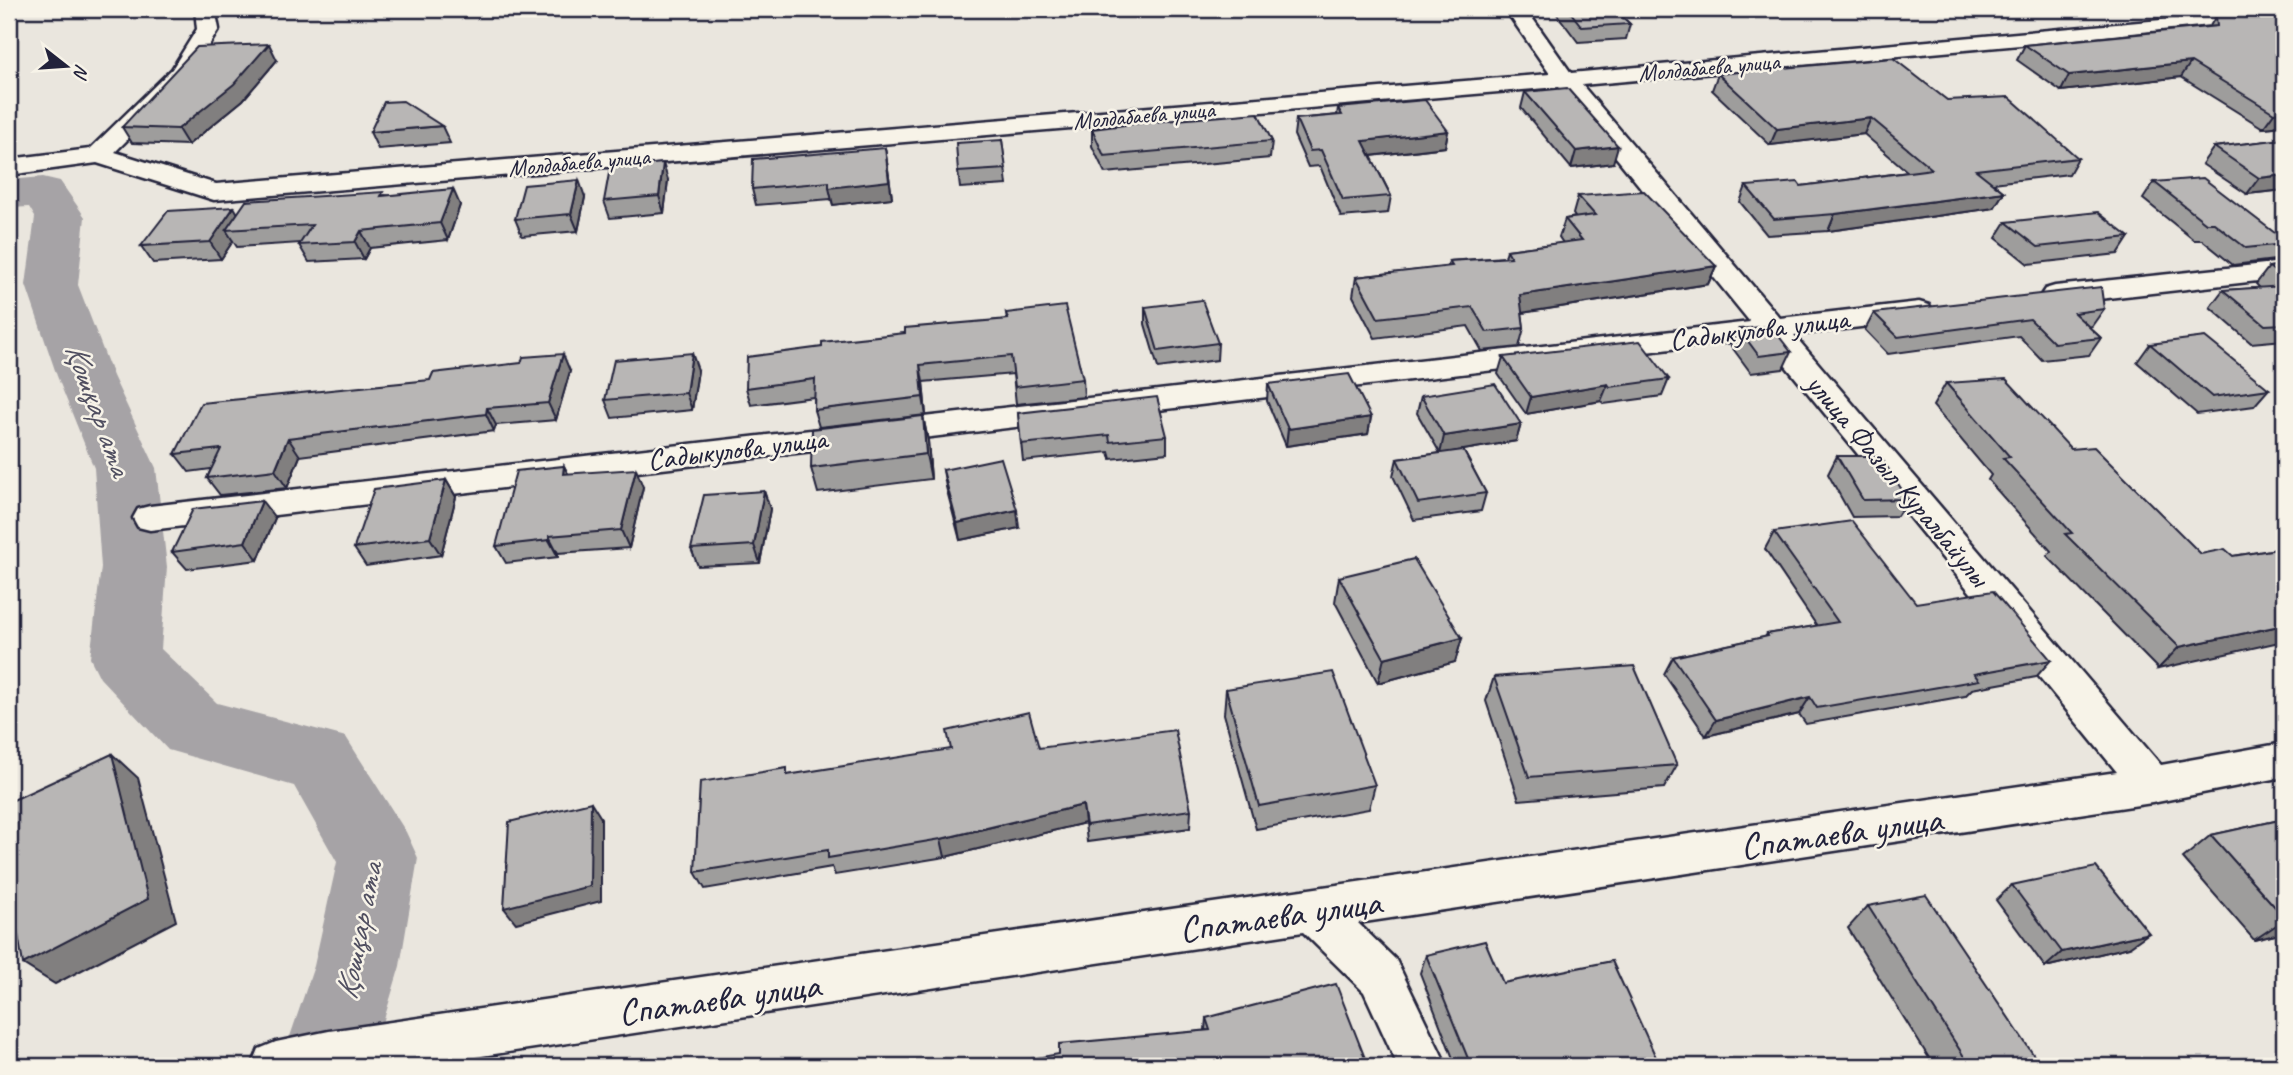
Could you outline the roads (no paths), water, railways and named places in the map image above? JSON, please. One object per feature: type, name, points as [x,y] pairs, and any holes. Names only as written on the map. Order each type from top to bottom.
[{"type":"street","points":[[97,155],[181,74],[208,29],[205,9]]},
{"type":"street","name":"улица Фазыл Куралбайулы","points":[[1515,9],[1565,80],[2152,785]]},
{"type":"street","name":"Молдабаева улица","points":[[9,167],[97,155],[214,192],[1565,80],[2284,15]]},
{"type":"street","points":[[2020,299],[2284,270]]},
{"type":"street","name":"Садыкулова улица","points":[[150,518],[1951,307]]},
{"type":"street","name":"Спатаева улица","points":[[276,1066],[329,1055],[2152,785],[2284,760]]},
{"type":"street","points":[[1313,911],[1380,976],[1423,1066]]},
{"type":"waterway","name":"Қошқар ата","points":[[9,194],[43,191],[60,217],[52,285],[85,376],[125,468],[134,567],[125,658],[194,728],[319,760],[378,858],[357,966],[325,1066]]}]
